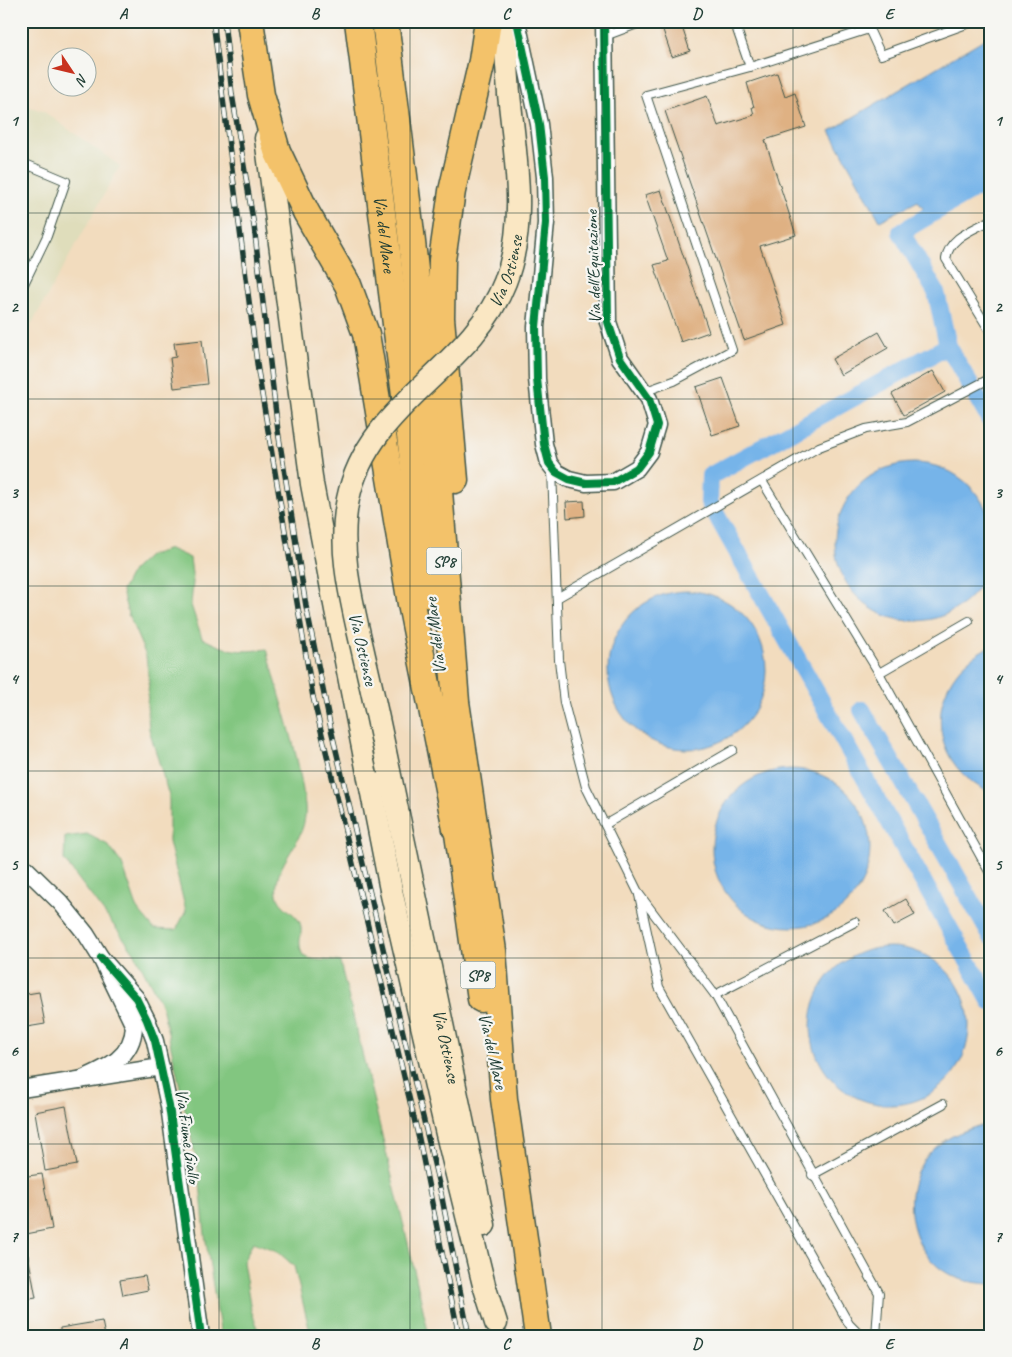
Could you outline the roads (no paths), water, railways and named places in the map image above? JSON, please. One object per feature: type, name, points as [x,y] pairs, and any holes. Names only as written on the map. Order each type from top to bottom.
[{"type":"main road","name":"Via Ostiense","points":[[250,21],[312,484],[392,895],[452,1153],[484,1285],[497,1330]]},
{"type":"main road","name":"Via del Mare","points":[[358,21],[390,260],[460,849],[482,1005],[504,1100]]},
{"type":"main road","name":"Via del Mare","points":[[385,21],[438,482],[456,702],[493,951],[504,1100],[538,1336]]},
{"type":"main road","points":[[472,813],[462,583],[442,325],[441,281],[442,248],[450,199],[482,61],[488,21]]},
{"type":"main road","name":"Via Ostiense","points":[[497,1330],[490,1258],[482,1215],[348,580],[345,545],[346,509],[355,475],[370,442],[398,410],[472,338],[491,310],[505,282],[513,251],[518,216],[504,21]]},
{"type":"main road","points":[[261,95],[272,137],[288,177],[348,285],[366,334],[411,604],[460,849]]},
{"type":"street","points":[[517,21],[530,78],[542,148],[546,202],[536,327],[540,410],[546,452],[552,467]]},
{"type":"street","name":"Via dell'Equitazione","points":[[552,467],[569,479],[594,484],[612,482],[637,468],[649,452],[657,425],[653,407],[646,391],[620,358],[612,340],[607,317],[604,29]]},
{"type":"street","name":"Via Fiume Giallo","points":[[21,864],[70,913],[101,958],[142,1008],[153,1035],[169,1106],[201,1336]]},
{"type":"street","name":"Via Fiume Giallo","points":[[80,1080],[115,1063],[128,1048],[134,1036],[134,1026],[129,1012],[101,958]]},
{"type":"street","name":"Via Fiume Giallo","points":[[21,1089],[161,1067]]},
{"type":"lane","points":[[604,29],[644,21]]},
{"type":"lane","points":[[734,21],[750,67]]},
{"type":"lane","points":[[646,391],[674,381],[732,350],[646,95],[750,67],[867,25],[881,55],[975,21]]},
{"type":"lane","points":[[21,182],[28,165],[66,181],[47,236],[21,290]]},
{"type":"lane","points":[[991,220],[953,241],[947,251],[946,259],[991,333]]},
{"type":"lane","points":[[557,598],[819,447],[866,428],[907,422],[989,379]]},
{"type":"lane","points":[[552,467],[559,660],[564,703],[586,786],[639,894],[715,995],[812,1175],[879,1293],[876,1336]]},
{"type":"lane","points":[[762,481],[879,673],[991,875]]},
{"type":"lane","points":[[879,673],[968,621]]},
{"type":"lane","points":[[606,824],[733,750]]},
{"type":"lane","points":[[639,894],[659,987],[849,1324],[861,1336]]},
{"type":"lane","points":[[715,995],[855,922]]},
{"type":"lane","points":[[812,1175],[943,1104]]},
{"type":"water","points":[[991,35],[991,179],[928,216],[918,201],[880,221],[830,131]]},
{"type":"water","points":[[914,463],[944,469],[958,476],[970,486],[980,498],[987,512],[993,542],[987,572],[980,586],[970,598],[958,608],[944,615],[914,621],[884,615],[870,608],[858,598],[848,586],[841,572],[835,542],[841,512],[848,498],[858,486],[870,476],[884,469]]},
{"type":"water","points":[[679,591],[695,591],[710,594],[724,600],[743,614],[753,626],[763,647],[766,670],[763,693],[753,714],[743,726],[731,736],[710,746],[695,749],[679,749],[664,746],[643,736],[621,714],[611,693],[608,678],[608,662],[611,647],[621,626],[643,604],[664,594]]},
{"type":"water","points":[[991,646],[991,793],[969,779],[953,762],[943,741],[940,720],[944,698],[953,678],[969,660]]},
{"type":"water","points":[[783,769],[799,769],[814,772],[828,778],[847,792],[857,804],[867,825],[870,848],[867,871],[857,892],[847,904],[835,914],[814,924],[799,927],[783,927],[768,924],[747,914],[725,892],[715,871],[712,856],[712,840],[715,825],[725,804],[747,782],[768,772]]},
{"type":"water","points":[[882,947],[898,947],[913,950],[927,956],[946,970],[956,982],[966,1003],[969,1026],[966,1049],[956,1070],[946,1082],[934,1092],[913,1102],[898,1105],[882,1105],[867,1102],[846,1092],[824,1070],[814,1049],[811,1034],[811,1018],[814,1003],[824,982],[846,960],[867,950]]},
{"type":"water","points":[[978,1126],[991,1127],[991,1284],[962,1280],[947,1273],[933,1262],[923,1249],[915,1233],[911,1216],[911,1198],[914,1181],[921,1166],[931,1152],[947,1139]]},
{"type":"waterway","points":[[991,179],[901,232],[936,292],[948,346],[710,476],[709,502],[991,1002]]},
{"type":"waterway","points":[[948,346],[991,422]]},
{"type":"waterway","points":[[862,710],[991,936]]},
{"type":"railway","points":[[213,21],[258,371],[313,697],[419,1139],[459,1336]]},
{"type":"railway","points":[[224,21],[232,94],[254,226],[278,431],[306,606],[331,729],[441,1193],[469,1336]]}]
